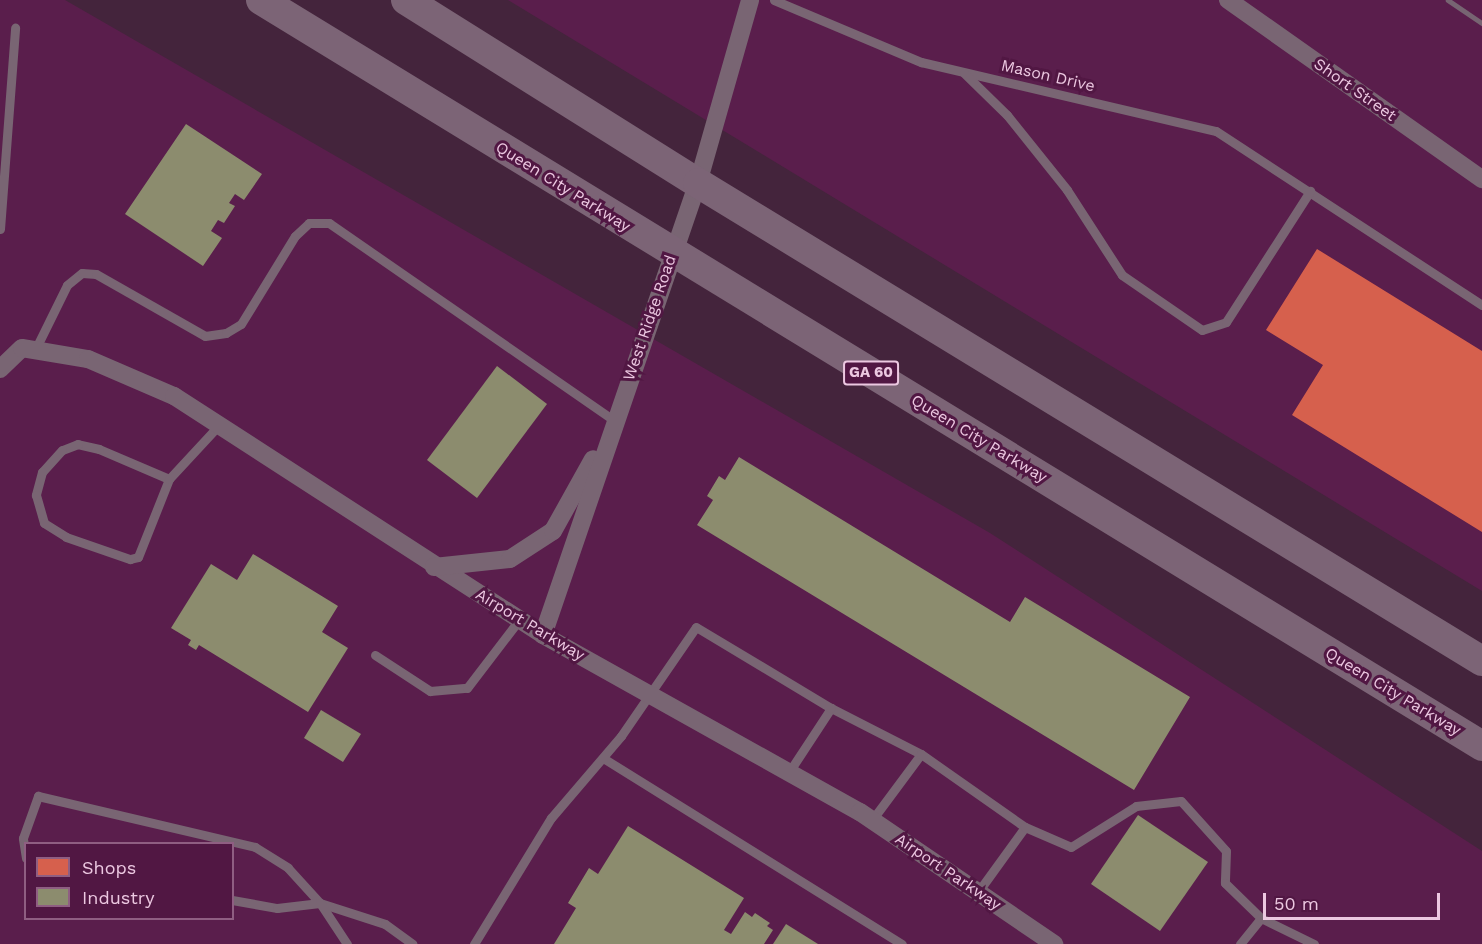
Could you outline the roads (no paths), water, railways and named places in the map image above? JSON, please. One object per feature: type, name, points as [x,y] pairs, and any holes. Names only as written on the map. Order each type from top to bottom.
[{"type":"main road","name":"Queen City Parkway","points":[[261,0],[672,255],[1482,746]]},
{"type":"main road","points":[[406,0],[698,183],[1482,661]]},
{"type":"street","name":"West Ridge Road","points":[[543,635],[698,183],[750,0]]},
{"type":"street","name":"Short Street","points":[[1228,0],[1482,179]]},
{"type":"street","points":[[0,369],[22,348],[35,350]]},
{"type":"street","name":"Airport Parkway","points":[[35,350],[88,359],[174,396],[434,567],[543,635],[872,820],[1054,944]]},
{"type":"street","points":[[434,567],[510,559],[553,531],[615,421]]},
{"type":"lane","name":"Mason Drive","points":[[774,0],[921,62],[1216,131],[1482,305]]},
{"type":"lane","points":[[0,229],[15,28]]},
{"type":"lane","points":[[963,72],[1007,115],[1067,190],[1122,275],[1202,330],[1226,322],[1310,191]]},
{"type":"lane","points":[[35,350],[67,285],[81,273],[96,274],[206,336],[226,333],[241,324],[295,236],[309,223],[329,222],[615,421]]},
{"type":"lane","points":[[169,479],[99,449],[78,444],[62,450],[42,472],[36,495],[44,523],[51,528],[66,537],[130,559],[138,557],[169,479],[219,425]]},
{"type":"lane","points":[[375,655],[430,691],[467,688],[519,620]]},
{"type":"lane","points":[[474,944],[551,818],[603,758],[696,627],[831,708],[921,754],[1025,827],[1071,847],[1136,806],[1181,801],[1226,851],[1225,883],[1261,918],[1314,944]]},
{"type":"lane","points":[[789,772],[831,708]]},
{"type":"lane","points":[[872,820],[921,754]]},
{"type":"lane","points":[[603,758],[902,944]]},
{"type":"lane","points":[[24,845],[23,838],[38,796],[234,842]]},
{"type":"lane","points":[[978,892],[1025,827]]},
{"type":"lane","points":[[234,842],[255,847],[288,868],[320,903],[347,944]]},
{"type":"lane","points":[[234,900],[277,908],[320,903],[385,924],[413,944]]},
{"type":"lane","points":[[1240,944],[1261,918]]},
{"type":"railway","points":[[1448,0],[1482,23]]}]
